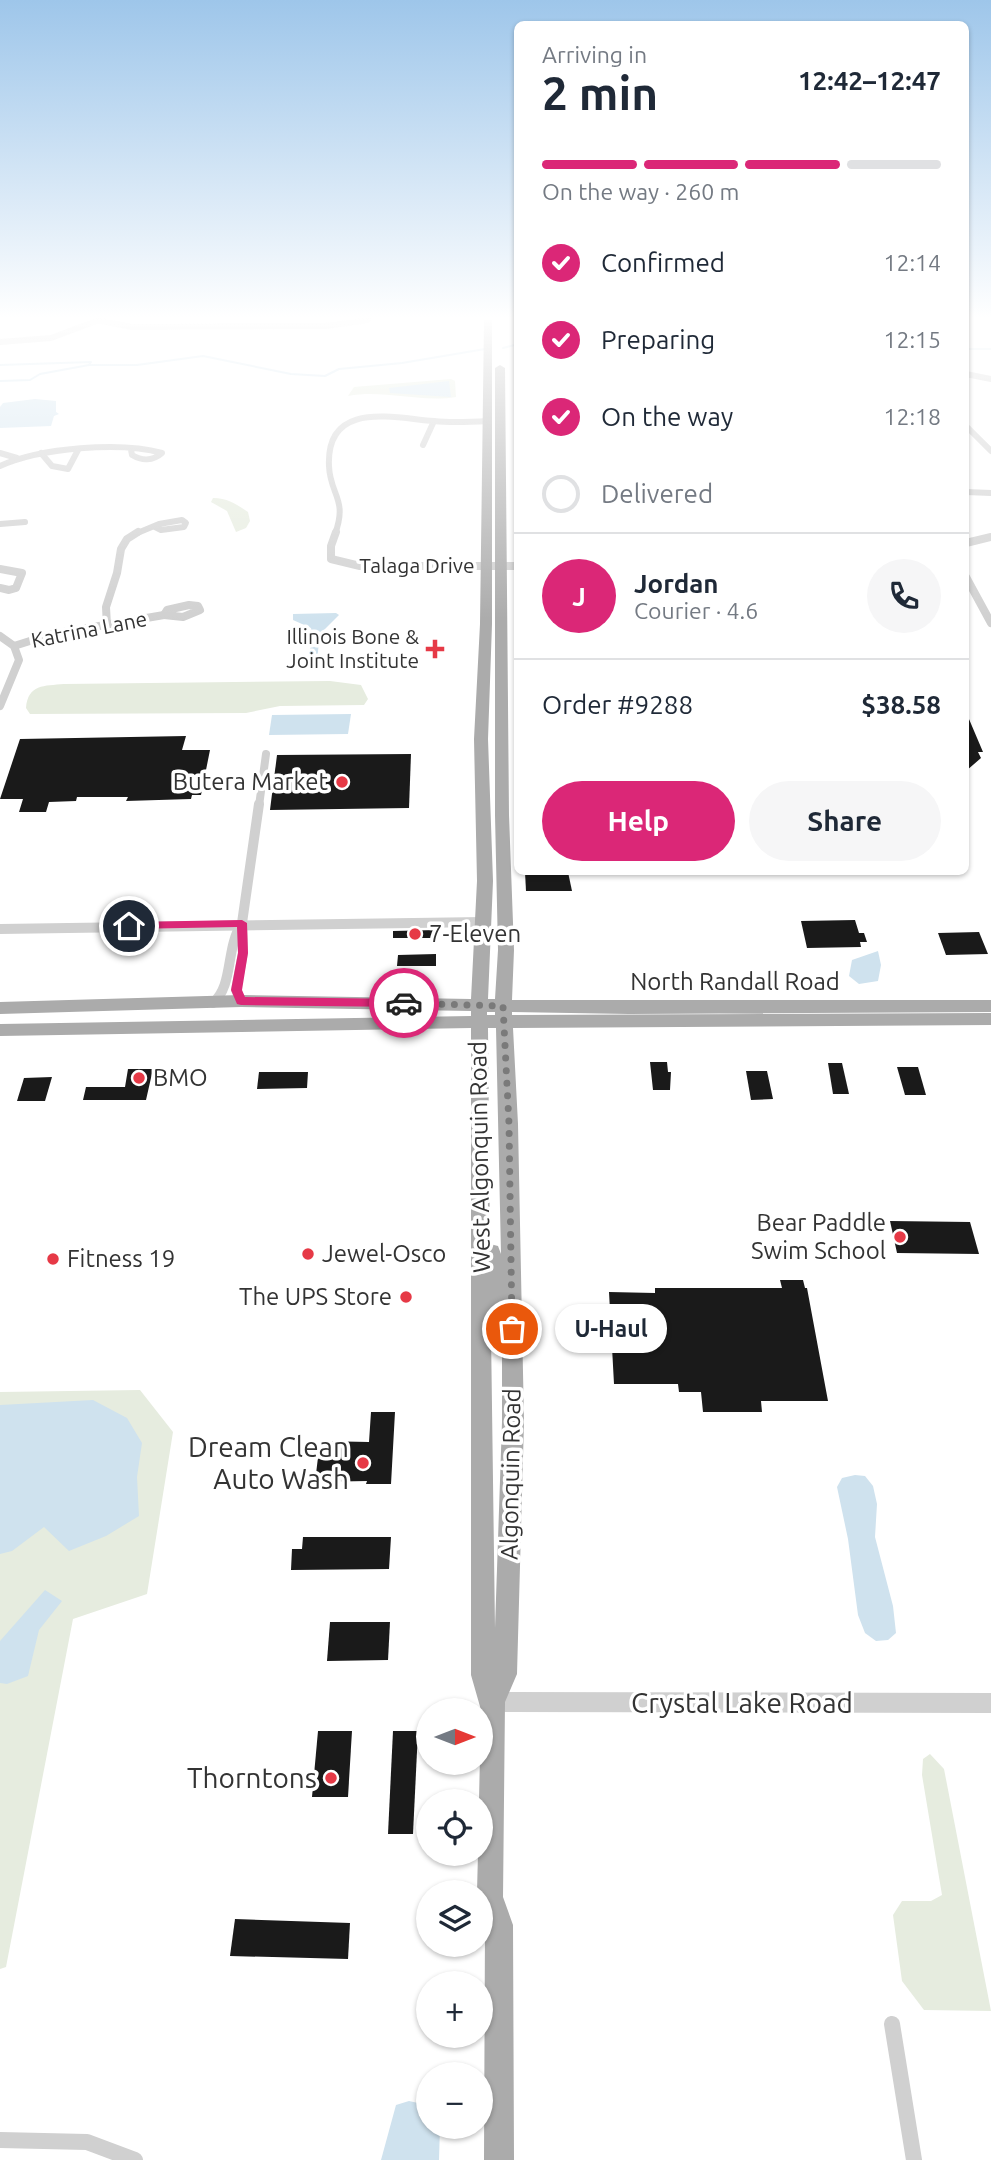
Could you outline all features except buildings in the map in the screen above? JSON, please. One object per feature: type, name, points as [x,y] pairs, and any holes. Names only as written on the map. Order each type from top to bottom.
[{"type":"main road","name":"West Algonquin Road","points":[[488,421],[502,566],[481,739],[485,814],[484,922],[479,1014],[483,1675],[492,1698]]},
{"type":"main road","name":"Algonquin Road","points":[[494,1700],[505,1674],[513,1378],[503,1014],[506,950],[500,421]]},
{"type":"main road","points":[[0,1008],[241,1001],[479,1014]]},
{"type":"main road","name":"North Randall Road","points":[[503,1014],[991,1006]]},
{"type":"main road","name":"North Randall Road","points":[[479,1014],[991,1019]]},
{"type":"main road","points":[[0,1030],[479,1014]]},
{"type":"main road","points":[[481,1128],[494,1218],[500,1227],[511,1230]]},
{"type":"main road","points":[[482,1229],[491,1255],[502,1332],[503,1366],[513,1378]]},
{"type":"main road","name":"West Algonquin Road","points":[[492,1775],[490,1897],[499,1925],[499,2160]]},
{"type":"street","name":"Talaga Drive","points":[[348,421],[334,440],[328,461],[328,469],[341,507],[340,525],[329,548],[331,559],[360,566],[502,566]]},
{"type":"street","name":"Talaga Drive","points":[[434,421],[488,421]]},
{"type":"street","points":[[423,445],[434,421]]},
{"type":"street","points":[[969,429],[991,451]]},
{"type":"street","points":[[41,453],[51,467],[58,470],[68,469],[78,450]]},
{"type":"street","points":[[1,465],[17,458],[41,453],[131,450]]},
{"type":"street","points":[[0,453],[17,458]]},
{"type":"street","points":[[969,492],[991,493]]},
{"type":"street","points":[[0,524],[25,522]]},
{"type":"street","points":[[107,626],[106,602],[117,574],[123,545],[139,531],[155,527]]},
{"type":"street","points":[[969,541],[991,537]]},
{"type":"street","points":[[0,569],[22,573],[21,583],[17,588],[0,588]]},
{"type":"street","points":[[969,583],[991,623]]},
{"type":"street","name":"Katrina Lane","points":[[15,646],[52,634],[164,615]]},
{"type":"street","points":[[0,636],[15,646],[19,660],[0,706]]},
{"type":"street","points":[[241,1001],[236,990],[243,953],[242,923],[265,754]]},
{"type":"street","points":[[0,929],[242,923],[484,922]]},
{"type":"street","points":[[213,1003],[219,1000],[225,986],[233,937],[242,923]]},
{"type":"street","name":"Crystal Lake Road","points":[[494,1702],[991,1703]]},
{"type":"street","points":[[892,2024],[914,2160]]},
{"type":"street","points":[[0,2140],[87,2143],[135,2160]]},
{"type":"shaded area","points":[[213,498],[228,500],[248,512],[250,521],[246,528],[236,532],[227,511],[211,502]]},
{"type":"shaded area","points":[[330,681],[361,685],[368,699],[364,705],[280,706],[246,713],[30,714],[26,708],[27,700],[34,690],[50,685]]},
{"type":"shaded area","points":[[140,1390],[173,1432],[147,1594],[73,1619],[6,1967],[0,1969],[0,1392]]},
{"type":"shaded area","points":[[930,1754],[944,1769],[991,2011],[924,2010],[902,1981],[893,1915],[902,1901],[931,1901],[942,1895],[922,1775],[923,1759]]},
{"type":"water","points":[[0,421],[53,421],[51,426],[0,428]]},
{"type":"water","points":[[293,614],[339,615],[320,634],[317,660],[306,662],[313,640],[311,628],[293,620]]},
{"type":"water","points":[[351,714],[348,734],[269,735],[272,715]]},
{"type":"water","points":[[878,951],[881,965],[878,981],[859,984],[849,976],[852,960]]},
{"type":"water","points":[[93,1400],[127,1418],[142,1443],[137,1477],[139,1516],[106,1536],[69,1551],[44,1527],[12,1551],[0,1554],[0,1405]]},
{"type":"water","points":[[865,1476],[873,1486],[877,1504],[875,1537],[893,1606],[896,1633],[888,1640],[876,1641],[865,1633],[858,1615],[848,1539],[837,1487],[842,1478]]},
{"type":"water","points":[[45,1590],[62,1601],[39,1630],[28,1676],[7,1684],[0,1683],[0,1641]]},
{"type":"water","points":[[409,2101],[416,2103],[416,2139],[440,2139],[439,2160],[381,2160],[396,2105]]},
{"type":"way so far","points":[[404,1003],[503,1006],[509,1124],[512,1329]]},
{"type":"place","name":"Illinois Bone & Joint Institute","points":[[435,649]]},
{"type":"place","name":"Butera Market","points":[[342,782]]},
{"type":"place","name":"7-Eleven","points":[[415,934]]},
{"type":"place","name":"BMO","points":[[139,1078]]},
{"type":"place","name":"Bear Paddle Swim School","points":[[900,1237]]},
{"type":"place","name":"Jewel-Osco","points":[[308,1254]]},
{"type":"place","name":"Fitness 19","points":[[53,1259]]},
{"type":"place","name":"The UPS Store","points":[[406,1297]]},
{"type":"place","name":"U-Haul","points":[[512,1329]]},
{"type":"place","name":"Dream Clean Auto Wash","points":[[363,1463]]},
{"type":"place","name":"Thorntons","points":[[331,1778]]},
{"type":"route","points":[[129,926],[242,923],[243,953],[236,990],[241,1001],[404,1003]]}]
